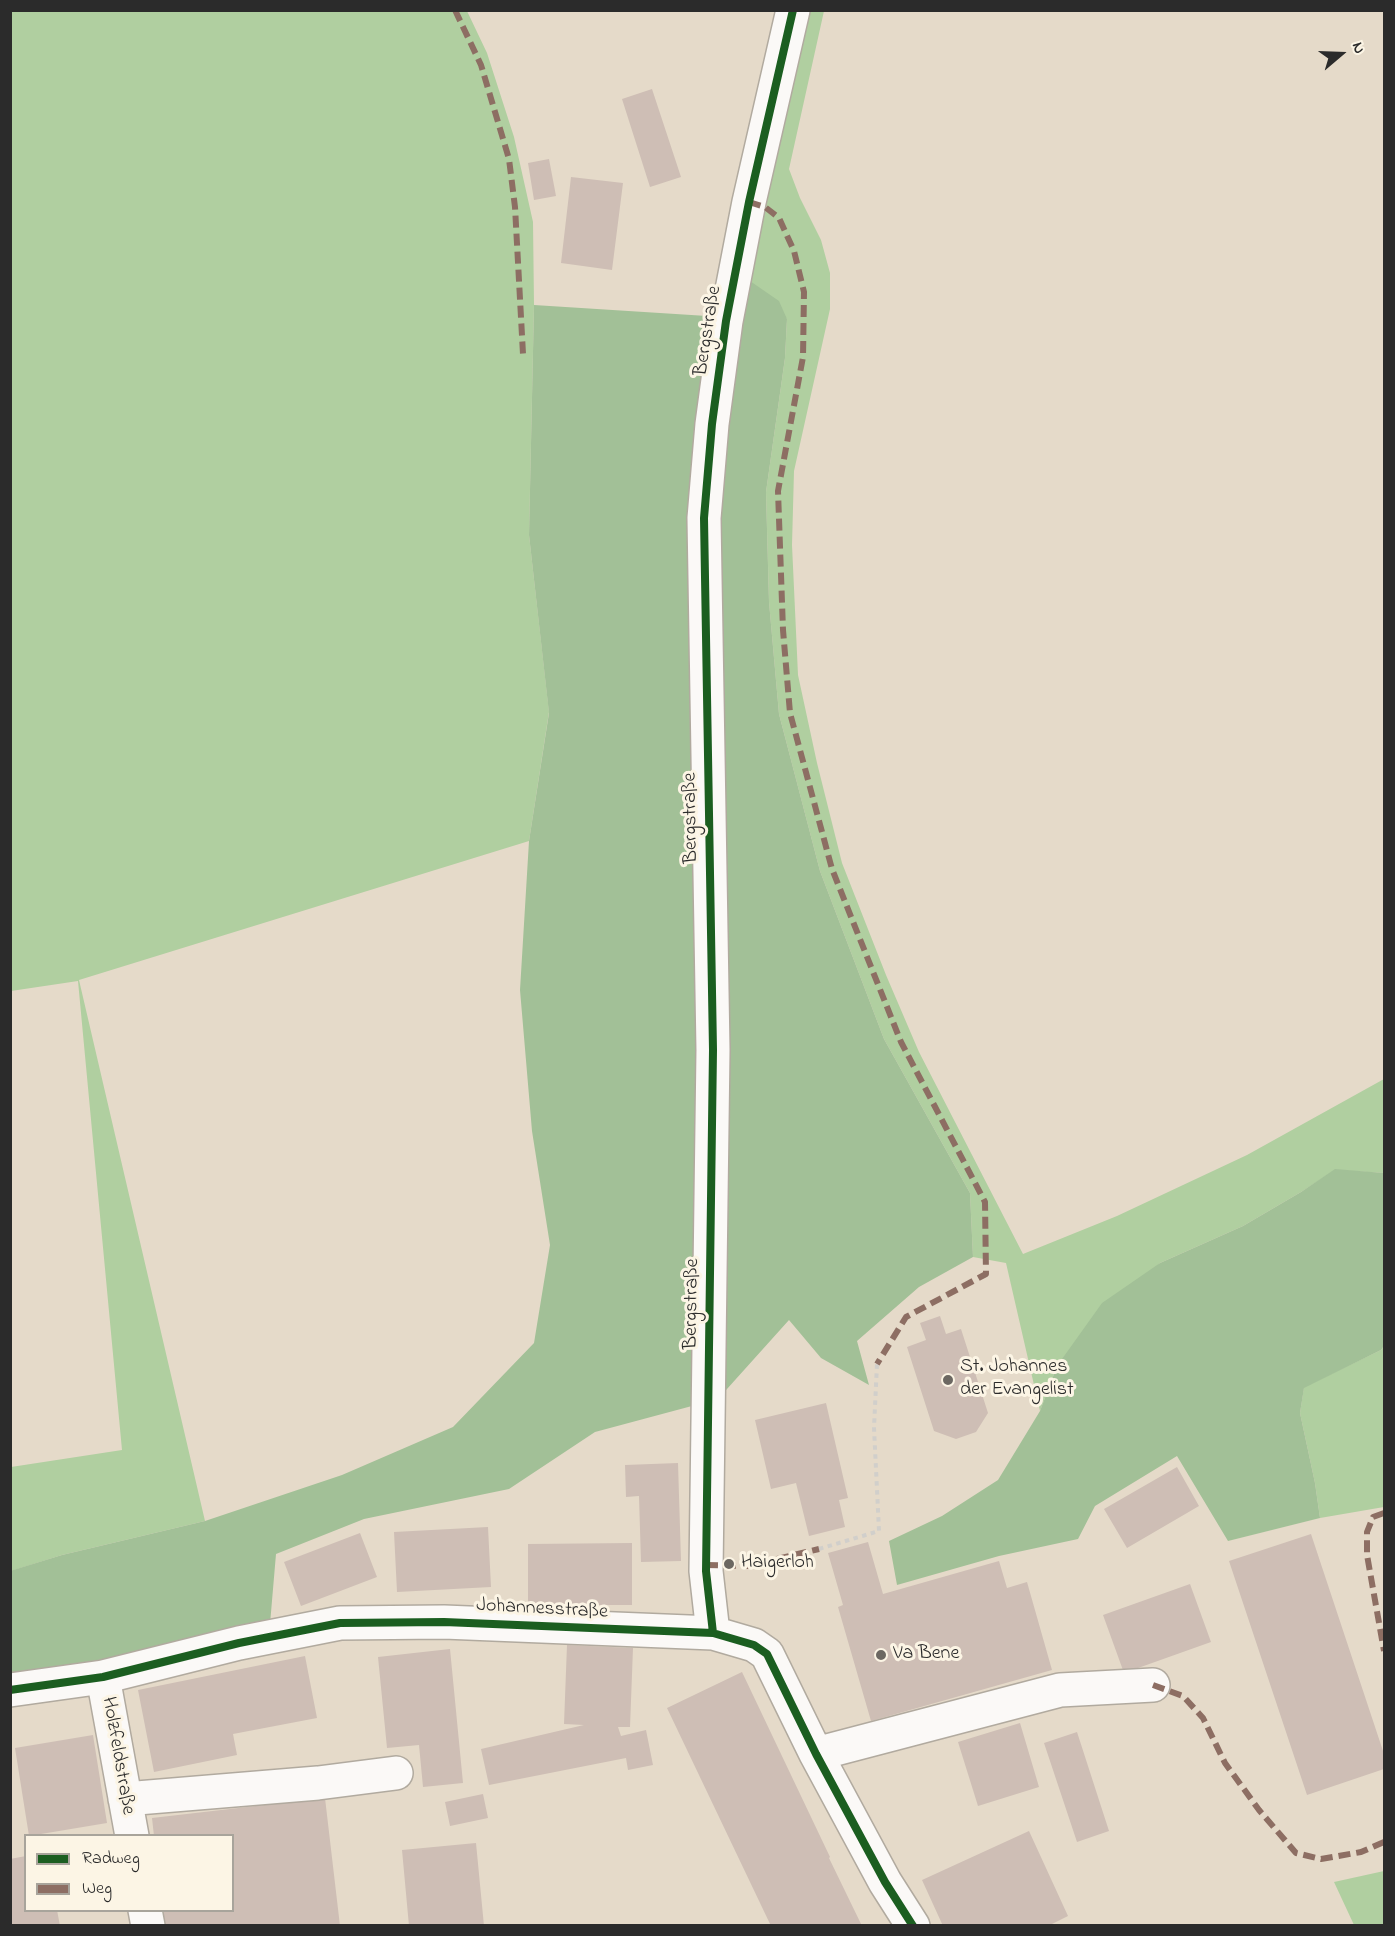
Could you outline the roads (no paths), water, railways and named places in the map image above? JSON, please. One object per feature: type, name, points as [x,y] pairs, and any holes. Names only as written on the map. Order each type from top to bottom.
[{"type":"street","name":"Bergstraße","points":[[713,1633],[706,1571],[713,1050],[704,518],[712,424],[726,321],[749,202],[793,10]]},
{"type":"street","name":"Johannesstraße","points":[[10,1690],[103,1677],[239,1643],[340,1623],[444,1622],[713,1633],[754,1645],[767,1654],[816,1754],[885,1882],[913,1926]]},
{"type":"street","name":"Holzfeldstraße","points":[[103,1677],[132,1834]]},
{"type":"street","points":[[816,1754],[1060,1690],[1153,1685]]},
{"type":"street","points":[[125,1799],[318,1783],[396,1773]]},
{"type":"place","name":"St. Johannes der Evangelist","points":[[948,1380]]},
{"type":"place","name":"Haigerloh","points":[[729,1564]]},
{"type":"place","name":"Va Bene","points":[[881,1655]]}]
